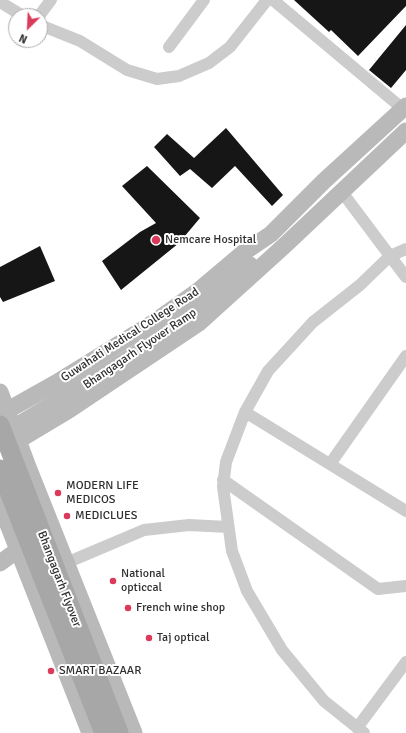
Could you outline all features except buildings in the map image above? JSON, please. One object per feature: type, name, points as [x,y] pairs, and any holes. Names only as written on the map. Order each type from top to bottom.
[{"type":"main road","name":"Guwahati Medical College Road","points":[[8,428],[198,291],[243,253],[270,234],[324,181],[404,107]]},
{"type":"main road","name":"Guwahati Medical College Road","points":[[8,428],[68,410],[199,323],[283,247],[406,131]]},
{"type":"main road","points":[[266,251],[270,234]]},
{"type":"main road","name":"Bhangagarh Flyover Ramp","points":[[8,428],[137,353],[196,312],[266,251],[283,247]]},
{"type":"main road","points":[[0,392],[8,428],[50,523],[134,733]]},
{"type":"main road","name":"Bhangagarh Flyover","points":[[8,428],[119,733]]},
{"type":"main road","name":"Bhangagarh Flyover","points":[[0,469],[104,733]]},
{"type":"main road","points":[[0,504],[90,733]]},
{"type":"main road","points":[[0,551],[16,544],[50,523]]},
{"type":"main road","points":[[0,563],[16,544]]},
{"type":"street","points":[[168,47],[204,0]]},
{"type":"street","points":[[48,28],[80,41],[127,70],[157,79],[179,76],[209,63],[230,47],[267,0]]},
{"type":"street","points":[[273,0],[404,107]]},
{"type":"street","points":[[0,2],[10,8]]},
{"type":"street","points":[[342,192],[406,277]]},
{"type":"street","points":[[406,249],[390,256],[360,285],[313,322],[268,371],[245,412],[226,462],[223,480],[232,551],[247,591],[282,650],[324,701],[360,730],[406,662]]},
{"type":"street","points":[[330,464],[406,356]]},
{"type":"street","points":[[245,412],[406,511]]},
{"type":"street","points":[[223,480],[378,588],[406,586]]},
{"type":"street","points":[[66,563],[144,530],[189,525],[228,527]]},
{"type":"place","name":"Nemcare Hospital","points":[[156,240]]},
{"type":"place","name":"MODERN LIFE MEDICOS","points":[[58,493]]},
{"type":"place","name":"MEDICLUES","points":[[67,516]]},
{"type":"place","name":"National opticcal","points":[[113,581]]},
{"type":"place","name":"French wine shop","points":[[128,608]]},
{"type":"place","name":"Taj optical","points":[[149,638]]},
{"type":"place","name":"SMART BAZAAR","points":[[51,671]]}]
